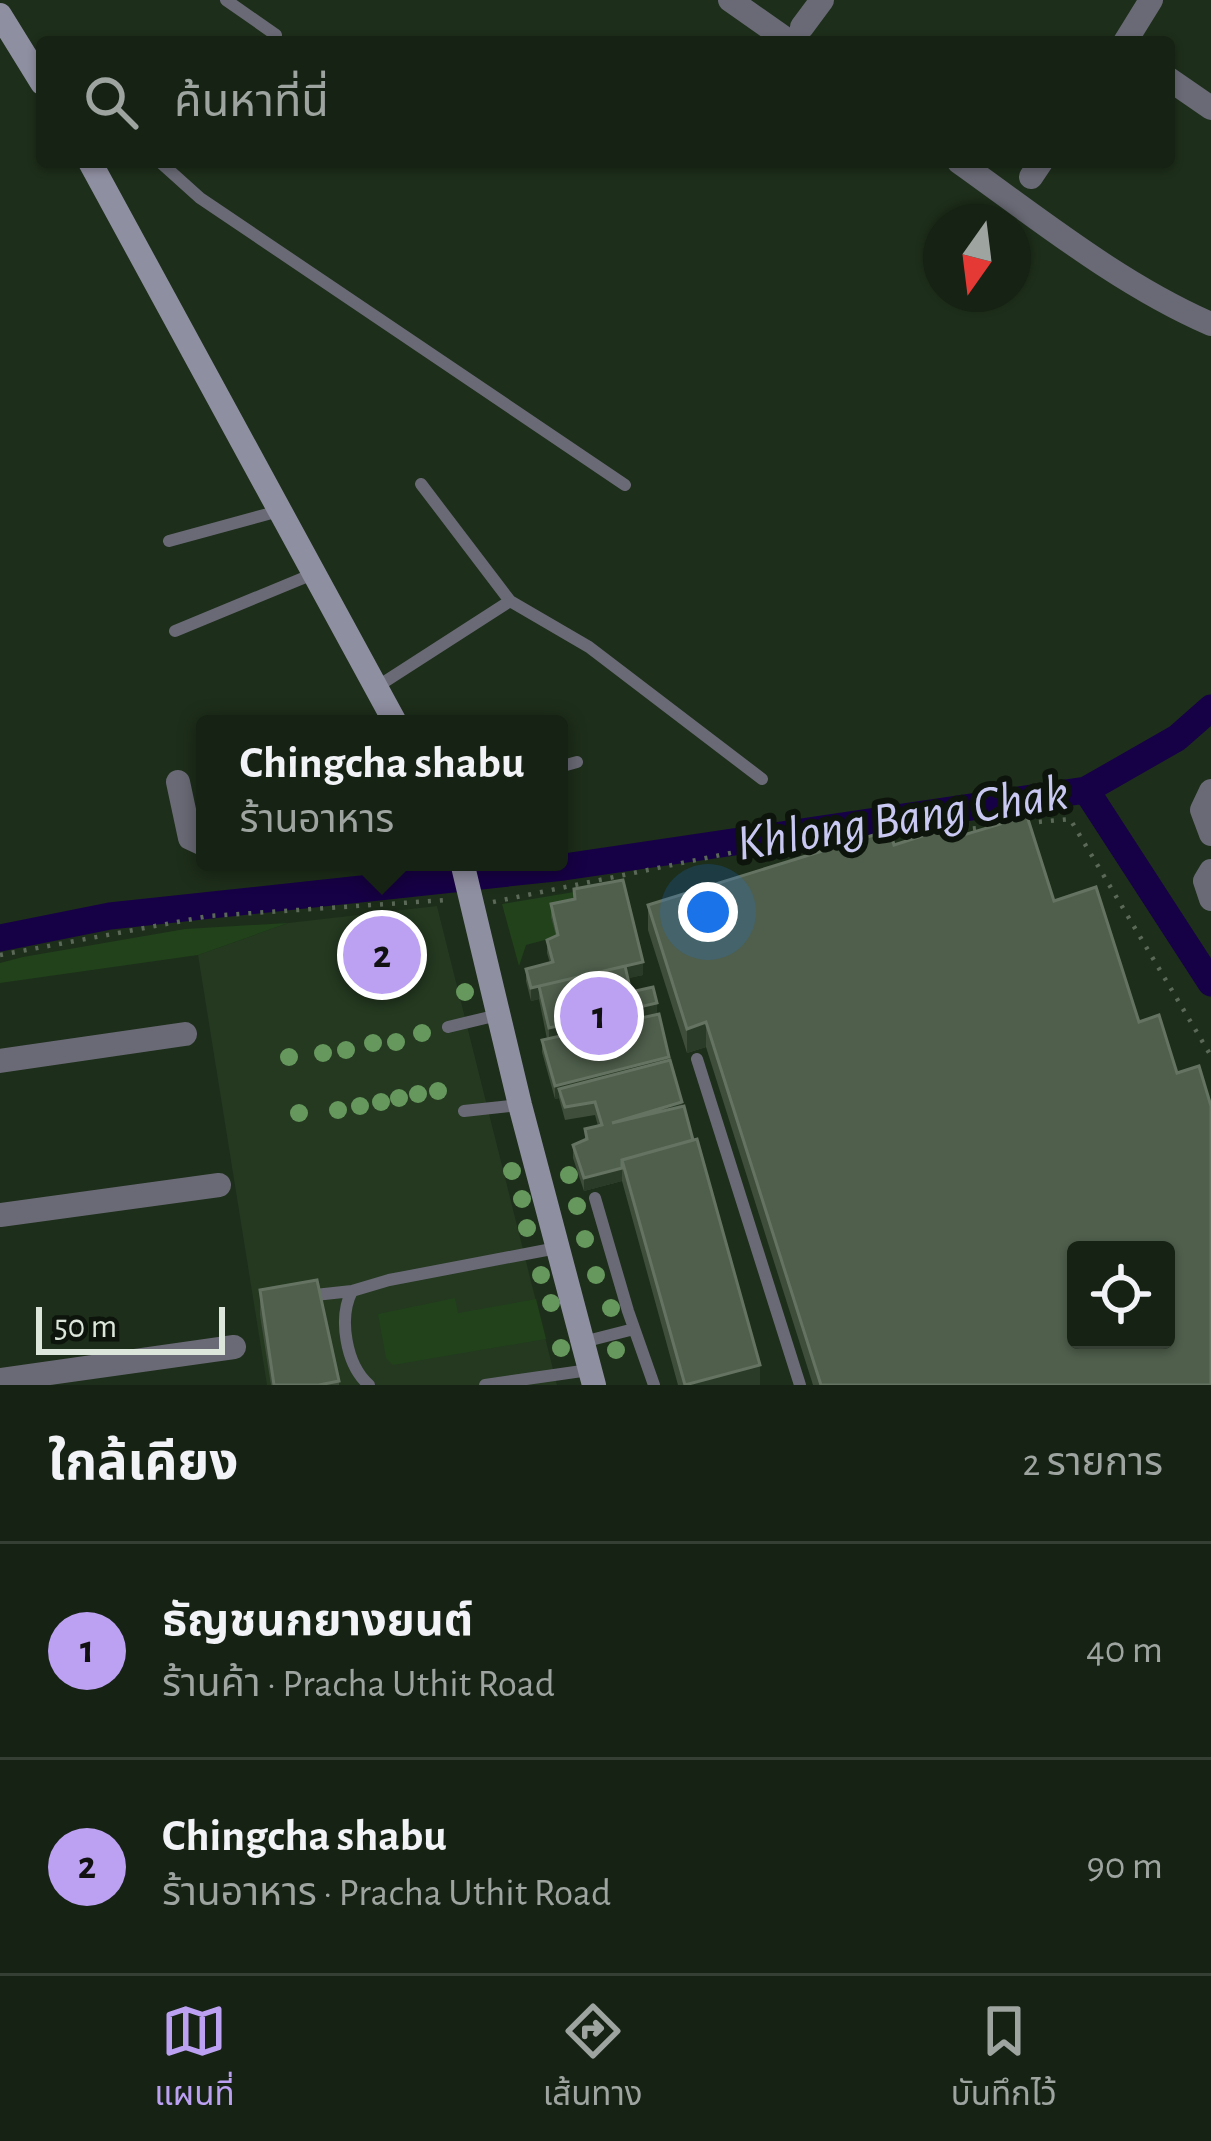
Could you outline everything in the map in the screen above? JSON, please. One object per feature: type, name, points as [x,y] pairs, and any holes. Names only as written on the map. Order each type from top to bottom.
[{"type":"main road","points":[[0,15],[36,73]]},
{"type":"main road","points":[[93,168],[390,715]]},
{"type":"main road","points":[[464,871],[592,1378]]},
{"type":"street","points":[[730,0],[796,35],[822,0]]},
{"type":"street","points":[[1129,36],[1151,0]]},
{"type":"street","points":[[1175,83],[1211,108]]},
{"type":"street","points":[[968,168],[1084,249],[1185,313],[1211,324]]},
{"type":"street","points":[[178,782],[190,838],[196,841]]},
{"type":"street","points":[[1211,791],[1202,810],[1211,834]]},
{"type":"street","points":[[0,1061],[185,1034]]},
{"type":"street","points":[[0,1215],[219,1185]]},
{"type":"street","points":[[0,1380],[234,1348]]},
{"type":"lane","points":[[226,0],[276,35]]},
{"type":"lane","points":[[167,168],[200,198],[625,485]]},
{"type":"lane","points":[[421,484],[510,602],[589,647],[762,779]]},
{"type":"lane","points":[[169,541],[279,512]]},
{"type":"lane","points":[[176,631],[313,574]]},
{"type":"lane","points":[[374,688],[510,602]]},
{"type":"lane","points":[[568,764],[577,762]]},
{"type":"lane","points":[[448,1027],[499,1015]]},
{"type":"lane","points":[[697,1059],[800,1385]]},
{"type":"lane","points":[[464,1112],[520,1105]]},
{"type":"lane","points":[[595,1198],[654,1385]]},
{"type":"lane","points":[[285,1298],[352,1291],[556,1248]]},
{"type":"lane","points":[[352,1291],[344,1306],[346,1334],[359,1376],[369,1385]]},
{"type":"lane","points":[[582,1342],[634,1329]]},
{"type":"lane","points":[[484,1385],[592,1378]]},
{"type":"path","points":[[1025,823],[1070,818],[1211,1056]]},
{"type":"path","points":[[0,955],[209,916],[442,900],[496,902],[735,852],[1003,825]]},
{"type":"shaded area","points":[[574,892],[579,914],[556,937],[526,945],[519,966],[502,904]]},
{"type":"shaded area","points":[[437,906],[557,1385],[267,1385],[198,955],[288,923]]},
{"type":"shaded area","points":[[288,923],[198,955],[0,983],[0,963],[23,957],[185,929]]},
{"type":"shaded area","points":[[455,1298],[458,1313],[536,1299],[546,1339],[393,1365],[386,1358],[378,1314]]},
{"type":"building","points":[[1027,816],[1054,901],[1096,887],[1139,1022],[1159,1015],[1177,1073],[1199,1066],[1211,1106],[1211,1385],[821,1385],[706,1022],[687,1029],[648,905],[890,830],[894,845],[953,826],[957,837]]},
{"type":"building","points":[[623,880],[643,962],[531,988],[526,969],[553,962],[547,940],[558,935],[551,904],[575,899],[574,889]]},
{"type":"building","points":[[625,966],[631,992],[653,987],[657,1003],[549,1028],[539,986]]},
{"type":"building","points":[[659,1014],[669,1057],[555,1086],[542,1040]]},
{"type":"building","points":[[670,1060],[682,1102],[612,1123],[684,1106],[693,1140],[622,1160],[622,1168],[584,1178],[573,1145],[587,1139],[585,1129],[602,1125],[595,1102],[565,1107],[559,1089]]},
{"type":"building","points":[[697,1139],[760,1365],[685,1385],[622,1160]]},
{"type":"building","points":[[317,1280],[339,1381],[274,1385],[260,1290]]},
{"type":"waterway","name":"Khlong Bang Chak","points":[[568,866],[1086,790],[1177,738],[1211,708]]},
{"type":"waterway","points":[[1086,790],[1211,983]]},
{"type":"waterway","name":"Khlong Bang Chak","points":[[0,938],[110,916],[527,871]]},
{"type":"place","name":"Chingcha shabu","points":[[382,955]]},
{"type":"place","name":"ธัญชนกยางยนต์","points":[[599,1016]]}]
